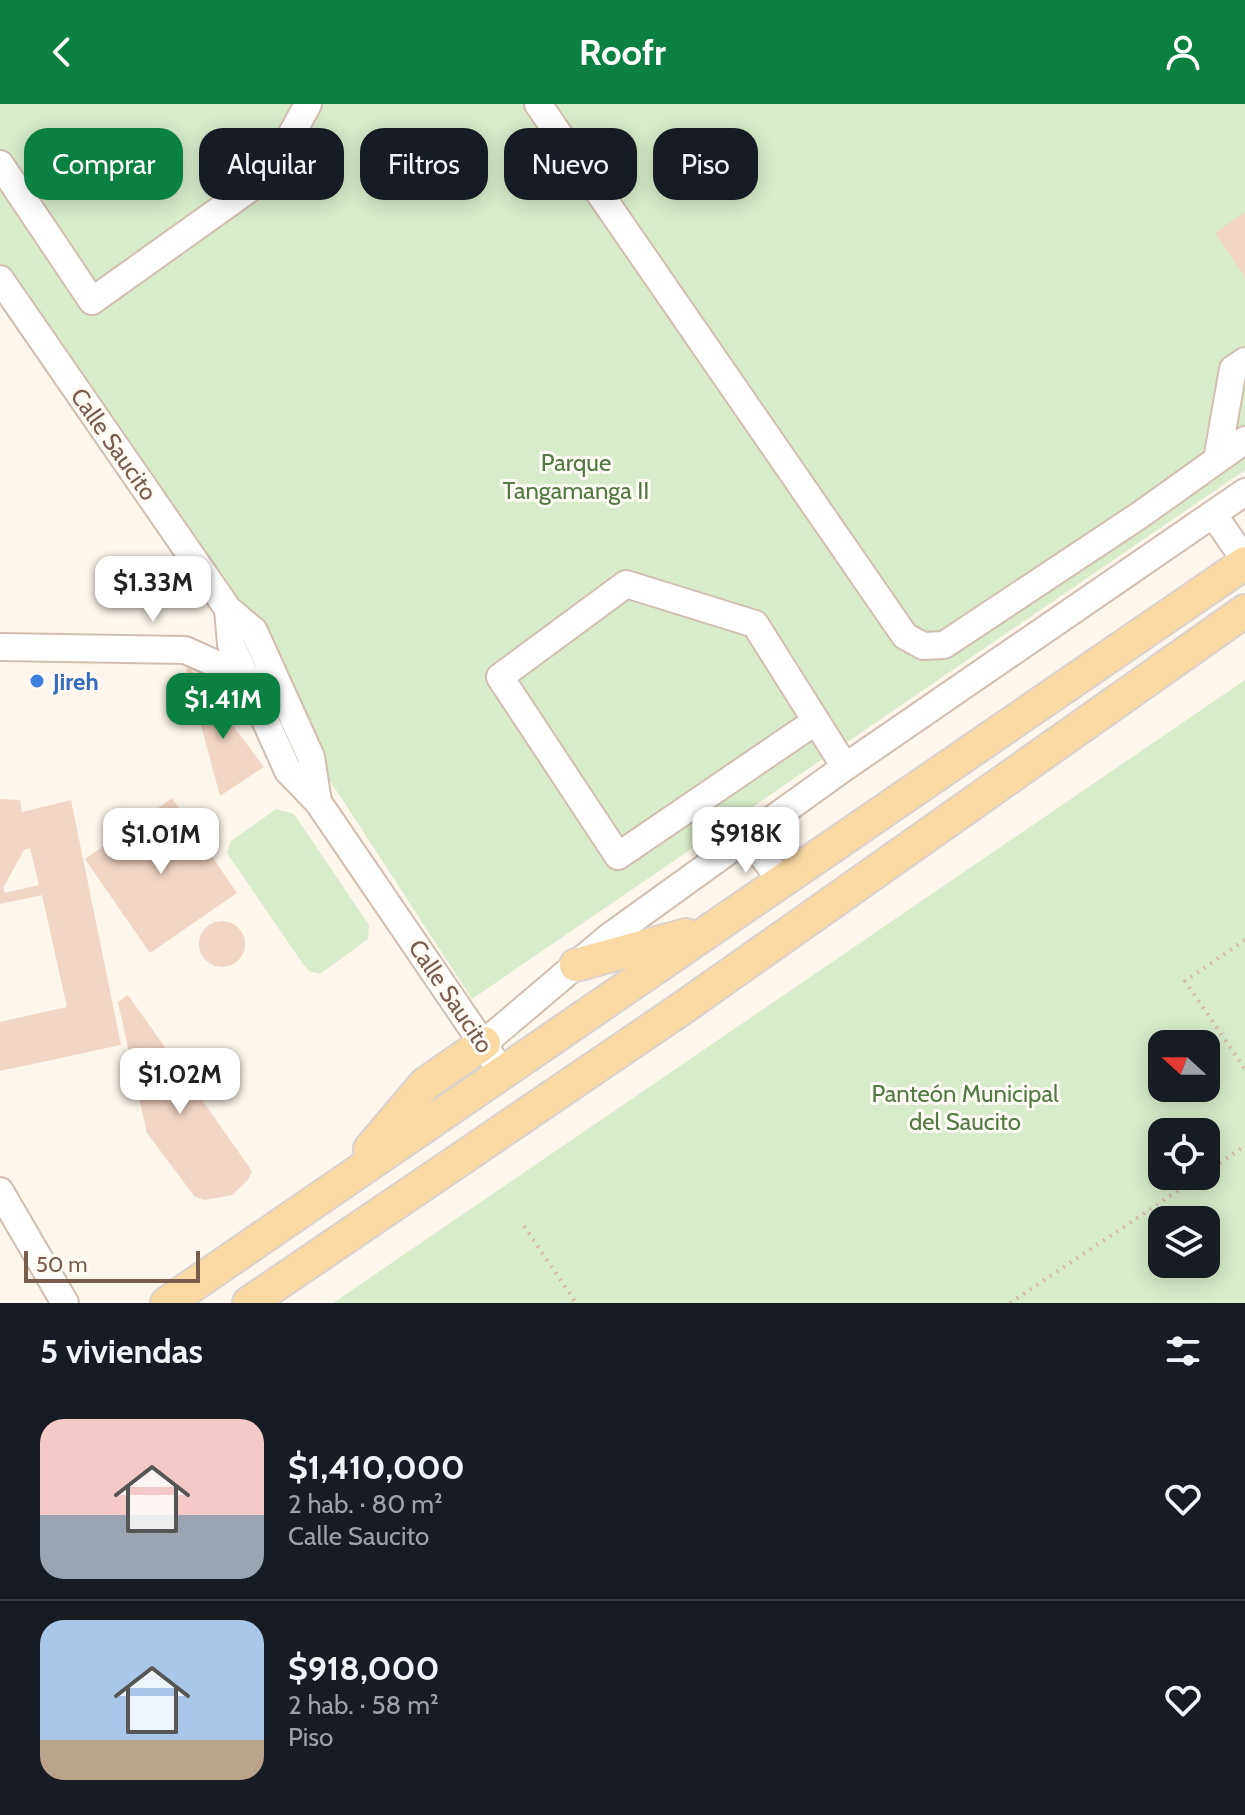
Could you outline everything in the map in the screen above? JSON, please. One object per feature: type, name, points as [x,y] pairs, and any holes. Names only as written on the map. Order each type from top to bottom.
[{"type":"main road","points":[[167,1303],[1245,562]]},
{"type":"main road","points":[[249,1303],[684,1007],[1245,611]]},
{"type":"main road","points":[[576,965],[709,929]]},
{"type":"main road","points":[[502,1072],[514,1080],[532,1084],[552,1080],[632,1028],[684,1007]]},
{"type":"main road","points":[[342,1182],[425,1084],[484,1043]]},
{"type":"street","points":[[0,164],[92,301],[270,174],[308,104]]},
{"type":"street","points":[[538,104],[905,636],[923,646],[944,645],[1140,515],[1245,440]]},
{"type":"street","name":"Calle Saucito","points":[[0,279],[228,609],[254,631],[311,757],[318,802]]},
{"type":"street","points":[[1217,460],[1233,369],[1245,361]]},
{"type":"street","points":[[484,1043],[609,937],[845,767],[1245,492]]},
{"type":"street","points":[[1213,514],[1245,562]]},
{"type":"street","points":[[1140,515],[1164,548]]},
{"type":"street","points":[[816,721],[618,856],[500,677],[626,584],[755,624],[845,767]]},
{"type":"street","name":"Calle Saucito","points":[[228,609],[231,644],[288,771],[318,802],[502,1072]]},
{"type":"street","points":[[0,647],[185,650],[245,675],[285,702]]},
{"type":"street","points":[[749,838],[782,882]]},
{"type":"street","points":[[0,1191],[65,1303]]},
{"type":"path","points":[[1245,940],[1185,981],[1245,1069]]},
{"type":"path","points":[[1220,1163],[1245,1146]]},
{"type":"path","points":[[1010,1303],[1179,1190]]},
{"type":"path","points":[[524,1226],[576,1303]]},
{"type":"green space","name":"Parque Tangamanga II","points":[[0,104],[1245,104],[1245,470],[472,999],[0,273]]},
{"type":"green space","name":"Panteón Municipal del Saucito","points":[[1245,680],[1245,1303],[333,1303]]},
{"type":"green space","points":[[276,809],[294,814],[369,925],[368,939],[320,974],[309,971],[303,964],[227,853],[231,841]]},
{"type":"building","points":[[1245,212],[1245,277],[1215,233]]},
{"type":"building","points":[[190,668],[264,767],[220,796],[186,669]]},
{"type":"building","points":[[172,798],[237,893],[150,953],[85,859]]},
{"type":"building","points":[[0,799],[20,800],[22,812],[71,800],[121,1045],[0,1071],[0,1022],[67,1007],[42,895],[0,904]],"holes":[[[30,848],[39,885],[5,893],[3,888],[24,850]]]},
{"type":"building","points":[[222,921],[238,928],[245,944],[238,960],[222,967],[206,960],[199,944],[206,928]]},
{"type":"building","points":[[128,995],[252,1171],[248,1180],[232,1195],[205,1200],[195,1197],[147,1133],[118,1002]]},
{"type":"place","name":"Jireh","points":[[37,681]]}]
